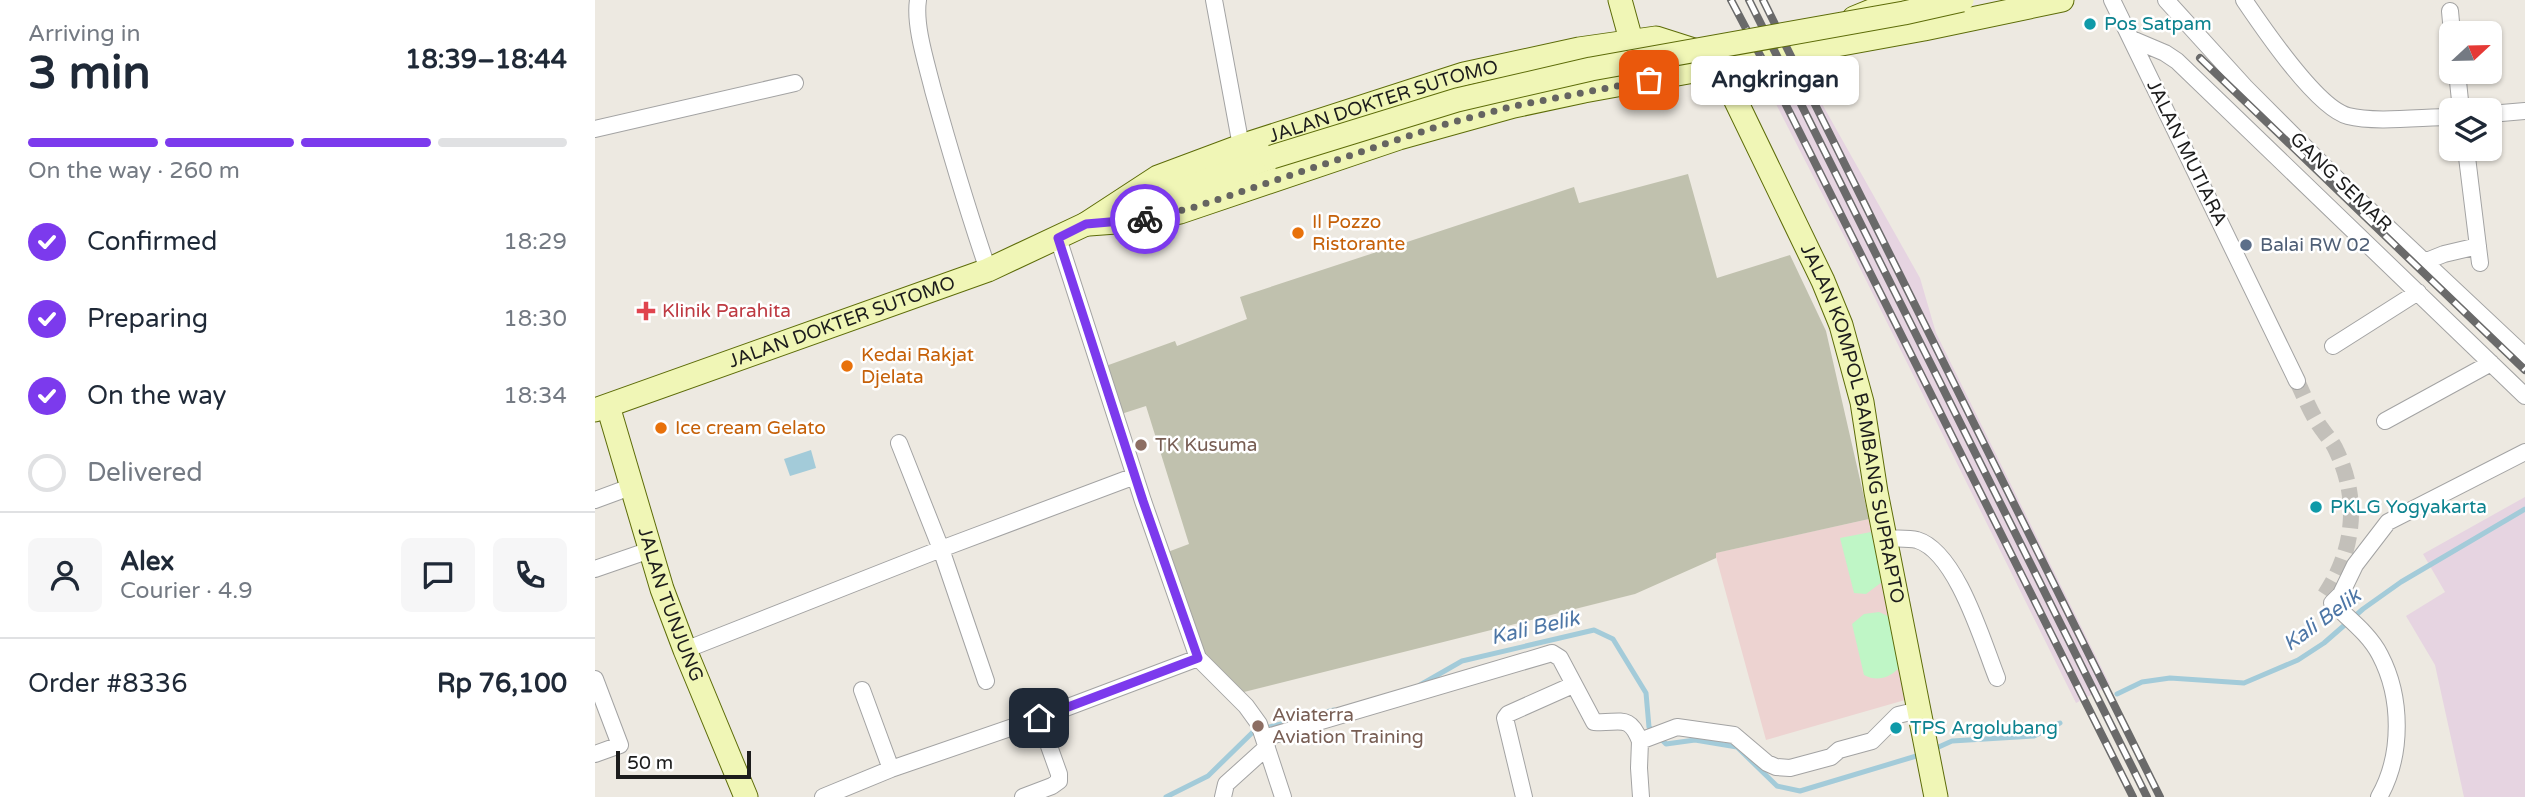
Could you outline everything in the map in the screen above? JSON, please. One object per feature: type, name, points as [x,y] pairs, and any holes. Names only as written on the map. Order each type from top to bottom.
[{"type":"main road","points":[[1601,88],[1632,40],[1620,0]]},
{"type":"main road","points":[[1715,58],[1962,0]]},
{"type":"main road","points":[[1715,58],[1812,49],[2062,0]]},
{"type":"main road","points":[[1812,49],[1852,18],[1889,3],[1888,36]]},
{"type":"main road","name":"JALAN DOKTER SUTOMO","points":[[601,408],[988,270],[1086,224],[1158,177],[1241,146],[1464,74],[1632,40],[1656,38],[1715,58]]},
{"type":"main road","name":"JALAN DOKTER SUTOMO","points":[[1086,224],[1272,158],[1457,100],[1591,69],[1715,58]]},
{"type":"main road","name":"JALAN DOKTER SUTOMO","points":[[1086,224],[1171,215],[1399,138],[1715,58]]},
{"type":"main road","name":"JALAN KOMPOL BAMBANG SUPRAPTO","points":[[1715,58],[1823,281],[1841,325],[1861,402],[1936,797]]},
{"type":"main road","points":[[1528,60],[1540,69],[1545,88],[1539,101]]},
{"type":"main road","name":"JALAN TUNJUNG","points":[[601,408],[633,486],[650,550],[685,650],[746,797]]},
{"type":"street","points":[[918,0],[919,26],[926,64],[957,177],[988,270]]},
{"type":"street","points":[[1214,0],[1241,146]]},
{"type":"street","name":"JALAN MUTIARA","points":[[2112,0],[2297,381]]},
{"type":"street","name":"GANG SEMAR","points":[[2167,0],[2245,87],[2347,189],[2525,356]]},
{"type":"street","points":[[2244,0],[2276,47],[2334,110],[2348,116],[2371,118],[2439,117]]},
{"type":"street","points":[[2450,12],[2451,21]]},
{"type":"street","points":[[2131,39],[2177,61],[2525,396]]},
{"type":"street","points":[[595,129],[795,83]]},
{"type":"street","points":[[2502,113],[2525,111]]},
{"type":"street","points":[[2467,161],[2480,263]]},
{"type":"street","points":[[1058,238],[1135,476],[1198,658],[1246,706],[1263,736],[1283,797]]},
{"type":"street","points":[[2424,262],[2478,246]]},
{"type":"street","points":[[2333,345],[2418,292]]},
{"type":"street","points":[[2385,421],[2491,363]]},
{"type":"street","points":[[899,443],[941,549],[986,681]]},
{"type":"street","points":[[2379,797],[2391,767],[2395,746],[2395,700],[2379,652],[2356,624],[2336,606],[2341,594],[2355,565],[2388,522],[2525,452]]},
{"type":"street","points":[[685,650],[1135,476]]},
{"type":"street","points":[[595,499],[633,486]]},
{"type":"street","points":[[1885,538],[1918,541],[1932,549],[1947,565],[1960,586],[1997,678]]},
{"type":"street","points":[[595,569],[650,550]]},
{"type":"street","points":[[1223,797],[1226,784],[1263,736],[1552,653],[1560,658],[1594,722],[1629,722],[1644,739],[1639,768],[1641,797]]},
{"type":"street","points":[[823,797],[891,769],[1039,718],[1198,658]]},
{"type":"street","points":[[595,679],[621,745],[595,754]]},
{"type":"street","points":[[1524,797],[1505,718],[1508,714],[1573,685]]},
{"type":"street","points":[[862,690],[891,769]]},
{"type":"street","points":[[1644,739],[1677,727],[1734,735],[1766,763],[1790,768],[1831,757],[1839,750],[1872,741],[1898,715],[1919,710]]},
{"type":"street","points":[[1023,797],[1052,786],[1059,780],[1039,718]]},
{"type":"shaded area","points":[[1812,61],[1826,86],[1817,95],[1920,278],[1936,333],[2110,685],[2076,703],[1760,73]]},
{"type":"shaded area","points":[[1688,174],[1717,278],[1790,255],[1826,331],[1869,519],[1716,553],[1716,558],[1635,594],[1240,693],[1201,656],[1165,553],[1189,544],[1146,406],[1118,415],[1103,367],[1175,341],[1177,346],[1247,319],[1240,297],[1574,187],[1579,203]]},
{"type":"shaded area","points":[[2525,497],[2525,797],[2464,797],[2435,665],[2406,616],[2445,592],[2423,554]]},
{"type":"shaded area","points":[[1869,519],[1905,700],[1766,740],[1715,553]]},
{"type":"green space","points":[[1871,532],[1882,582],[1866,594],[1854,593],[1840,538]]},
{"type":"green space","points":[[1879,612],[1888,616],[1899,668],[1878,678],[1864,675],[1852,624],[1864,614]]},
{"type":"water","points":[[811,450],[816,468],[790,476],[784,459]]},
{"type":"waterway","name":"Kali Belik","points":[[2117,694],[2142,682],[2170,678],[2244,683],[2298,660],[2324,643],[2363,609],[2401,582],[2525,509]]},
{"type":"waterway","name":"Kali Belik","points":[[1420,685],[1462,661],[1594,630],[1613,639],[1646,693],[1649,727],[1666,744],[1695,740],[1737,747],[1777,786],[1800,791],[1923,754]]},
{"type":"waterway","name":"Kali Belik","points":[[1166,797],[1208,776],[1254,731],[1334,710]]},
{"type":"waterway","name":"Kali Belik","points":[[1932,750],[1952,741],[2034,736],[2060,723]]},
{"type":"tunnel","points":[[2297,381],[2316,420],[2335,448],[2349,489],[2351,507],[2347,544],[2342,562],[2324,596],[2340,610]]},
{"type":"railway","points":[[1731,0],[2133,797]]},
{"type":"railway","points":[[1749,0],[2147,797]]},
{"type":"railway","points":[[1763,0],[2160,797]]},
{"type":"railway","points":[[2200,58],[2525,370]]},
{"type":"way so far","points":[[1145,219],[1195,207],[1442,125],[1514,106],[1649,80]]},
{"type":"place","name":"Pos Satpam","points":[[2090,24]]},
{"type":"place","name":"Angkringan","points":[[1649,80]]},
{"type":"place","name":"Il Pozzo Ristorante","points":[[1298,233]]},
{"type":"place","name":"Balai RW 02","points":[[2246,245]]},
{"type":"place","name":"Klinik Parahita","points":[[646,311]]},
{"type":"place","name":"Kedai Rakjat Djelata","points":[[847,366]]},
{"type":"place","name":"Ice cream Gelato","points":[[661,428]]},
{"type":"place","name":"TK Kusuma","points":[[1141,445]]},
{"type":"place","name":"PKLG Yogyakarta","points":[[2316,507]]},
{"type":"place","name":"Aviaterra Aviation Training","points":[[1258,726]]},
{"type":"place","name":"TPS Argolubang","points":[[1896,728]]},
{"type":"route","points":[[1039,718],[1198,658],[1143,501],[1058,238],[1086,224],[1145,219]]}]
